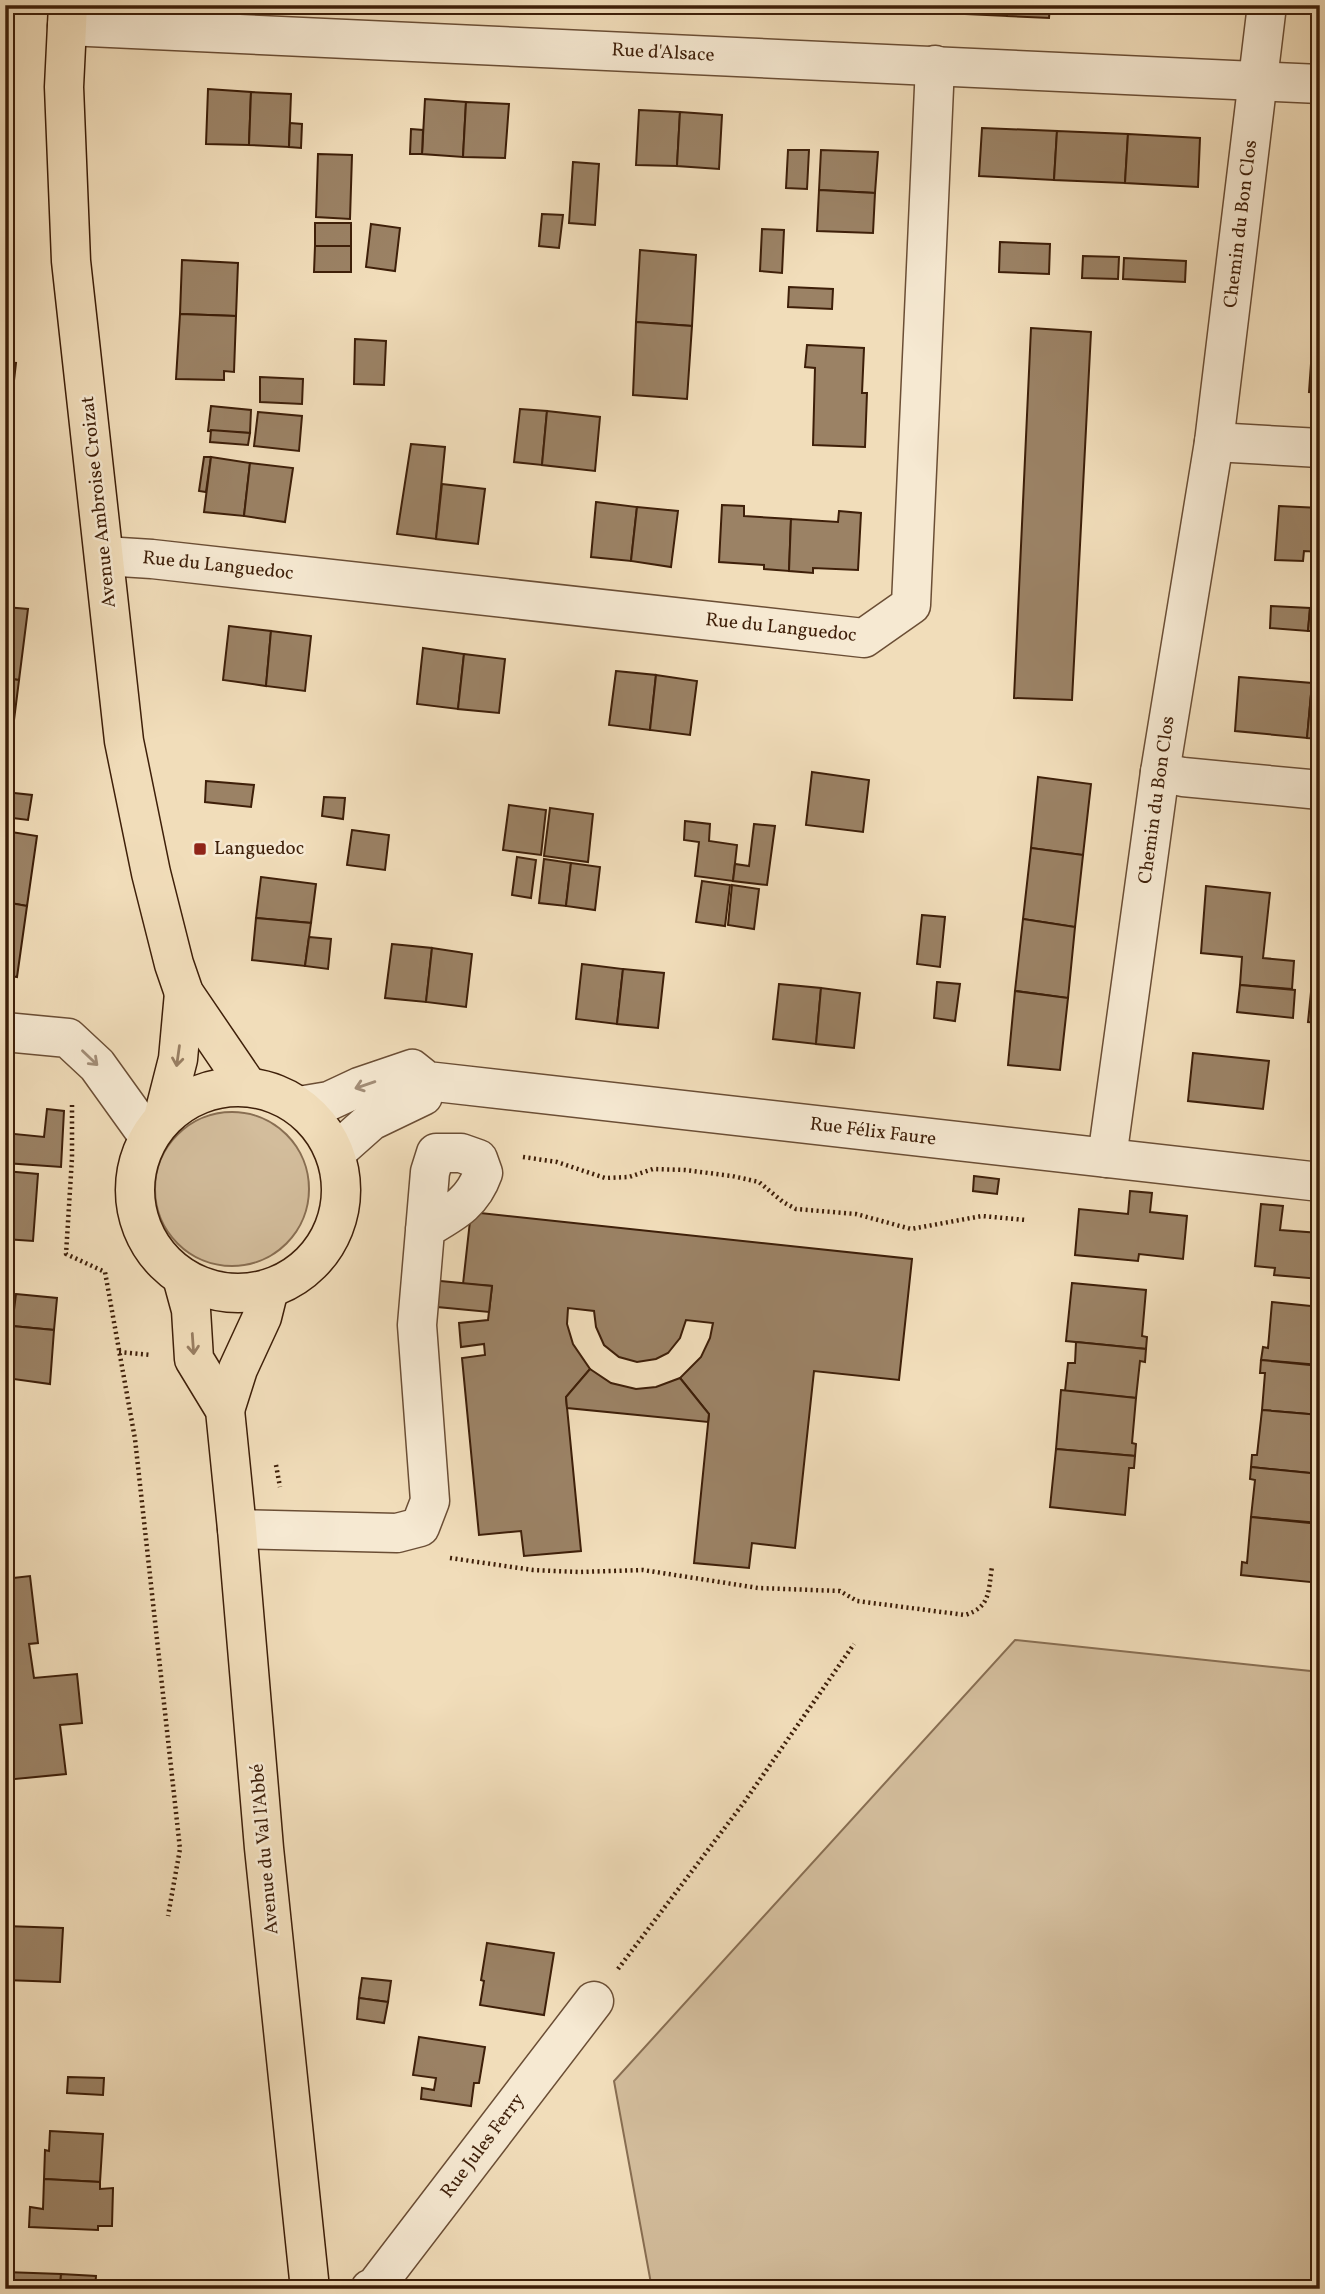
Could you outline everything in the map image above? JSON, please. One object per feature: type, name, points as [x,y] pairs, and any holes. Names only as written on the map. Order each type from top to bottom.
[{"type":"main road","name":"Avenue Ambroise Croizat","points":[[67,16],[64,87],[71,261],[124,741],[151,873],[184,993],[248,1087]]},
{"type":"main road","name":"Avenue Ambroise Croizat","points":[[156,1127],[178,1059],[184,993]]},
{"type":"main road","points":[[224,1087],[248,1087],[284,1097],[299,1106],[320,1127],[335,1153],[340,1169],[341,1202],[331,1235],[323,1250],[299,1274],[269,1289],[247,1293],[224,1292],[202,1287],[182,1277],[153,1249],[136,1212],[136,1171],[156,1127],[181,1103],[224,1087]]},
{"type":"main road","name":"Avenue du Val l'Abbé","points":[[182,1277],[191,1311],[194,1359],[225,1410]]},
{"type":"main road","name":"Avenue du Val l'Abbé","points":[[269,1289],[262,1317],[238,1369],[225,1410],[264,1848],[310,2289]]},
{"type":"street","name":"Chemin du Bon Clos","points":[[1107,1158],[1160,772],[1214,442],[1267,5]]},
{"type":"street","name":"Rue d'Alsace","points":[[67,16],[1320,84]]},
{"type":"street","name":"Rue du Languedoc","points":[[104,556],[139,557],[864,638],[911,605],[935,65]]},
{"type":"street","points":[[1214,442],[1320,448]]},
{"type":"street","points":[[1160,772],[1182,778],[1320,790]]},
{"type":"street","points":[[5,1032],[68,1038],[156,1127]]},
{"type":"street","name":"Rue Félix Faure","points":[[299,1106],[328,1101],[412,1069],[427,1082],[1320,1182]]},
{"type":"street","points":[[335,1153],[371,1121],[423,1096],[427,1082]]},
{"type":"street","points":[[237,1529],[397,1533],[420,1527],[430,1501],[417,1325],[430,1172],[436,1153],[461,1153],[478,1159],[481,1167]]},
{"type":"street","name":"Rue Jules Ferry","points":[[370,2289],[375,2287],[594,2001]]},
{"type":"path","points":[[72,1099],[72,1158],[66,1254],[105,1272],[135,1439],[180,1849],[168,1916]]},
{"type":"path","points":[[481,1167],[493,1161],[526,1156],[566,1165],[604,1178],[629,1177],[653,1169],[708,1173],[760,1182],[783,1202],[796,1209],[856,1214],[911,1229],[982,1216],[1026,1220]]},
{"type":"path","points":[[533,1570],[643,1570],[758,1588],[840,1591],[857,1601],[965,1615],[978,1611],[988,1599],[992,1567]]},
{"type":"path","points":[[594,2001],[745,1801],[854,1644]]},
{"type":"shaded area","points":[[232,1112],[261,1118],[286,1135],[303,1160],[309,1189],[303,1218],[286,1243],[261,1260],[232,1266],[203,1260],[178,1243],[161,1218],[155,1189],[161,1160],[178,1135],[203,1118]]},
{"type":"shaded area","points":[[1015,1640],[1320,1672],[1320,2289],[652,2289],[614,2081]]},
{"type":"building","points":[[5,5],[14,5],[7,68],[5,68]]},
{"type":"building","points":[[967,5],[1007,5],[1007,16],[966,14]]},
{"type":"building","points":[[1007,5],[1050,5],[1049,18],[1007,16]]},
{"type":"building","points":[[208,89],[251,92],[249,145],[206,144]]},
{"type":"building","points":[[251,92],[291,94],[289,147],[249,145]]},
{"type":"building","points":[[425,99],[466,102],[463,157],[422,154]]},
{"type":"building","points":[[466,102],[509,104],[505,158],[463,157]]},
{"type":"building","points":[[639,110],[680,112],[677,166],[636,165]]},
{"type":"building","points":[[680,112],[722,115],[719,169],[677,166]]},
{"type":"building","points":[[290,123],[302,124],[301,148],[289,147]]},
{"type":"building","points":[[982,128],[1057,131],[1054,180],[979,176]]},
{"type":"building","points":[[411,129],[423,130],[422,154],[410,154]]},
{"type":"building","points":[[1057,131],[1128,134],[1125,183],[1054,180]]},
{"type":"building","points":[[1128,134],[1200,138],[1198,187],[1125,183]]},
{"type":"building","points":[[788,150],[809,150],[807,189],[786,188]]},
{"type":"building","points":[[821,150],[878,152],[875,193],[819,190]]},
{"type":"building","points":[[318,154],[352,155],[350,219],[316,217]]},
{"type":"building","points":[[573,162],[599,164],[595,225],[569,223]]},
{"type":"building","points":[[819,190],[875,193],[873,233],[817,231]]},
{"type":"building","points":[[542,214],[563,215],[559,248],[539,246]]},
{"type":"building","points":[[315,223],[351,223],[351,246],[315,246]]},
{"type":"building","points":[[371,224],[400,228],[395,271],[366,267]]},
{"type":"building","points":[[762,229],[784,230],[782,273],[760,271]]},
{"type":"building","points":[[1000,242],[1050,244],[1049,274],[999,272]]},
{"type":"building","points":[[315,246],[351,246],[351,272],[314,272]]},
{"type":"building","points":[[640,250],[696,255],[692,326],[636,322]]},
{"type":"building","points":[[1083,256],[1119,257],[1118,279],[1082,278]]},
{"type":"building","points":[[1124,258],[1186,261],[1185,282],[1123,279]]},
{"type":"building","points":[[182,260],[238,263],[236,316],[180,314]]},
{"type":"building","points":[[789,287],[833,289],[832,309],[788,307]]},
{"type":"building","points":[[1315,307],[1320,308],[1320,393],[1309,392]]},
{"type":"building","points":[[180,314],[236,316],[234,372],[224,371],[224,380],[176,379]]},
{"type":"building","points":[[636,322],[692,326],[687,399],[633,395]]},
{"type":"building","points":[[1031,328],[1091,332],[1072,700],[1014,698]]},
{"type":"building","points":[[355,339],[386,341],[384,385],[354,384]]},
{"type":"building","points":[[807,345],[864,348],[862,393],[867,393],[865,447],[813,445],[815,368],[805,367]]},
{"type":"building","points":[[5,362],[16,363],[6,451],[5,451]]},
{"type":"building","points":[[260,377],[303,379],[302,404],[260,402]]},
{"type":"building","points":[[211,406],[251,410],[250,433],[208,431]]},
{"type":"building","points":[[520,409],[547,411],[542,465],[514,462]]},
{"type":"building","points":[[547,411],[600,417],[595,471],[542,465]]},
{"type":"building","points":[[258,412],[302,416],[299,451],[254,446]]},
{"type":"building","points":[[211,430],[250,433],[248,445],[210,442]]},
{"type":"building","points":[[411,444],[445,447],[436,539],[397,534]]},
{"type":"building","points":[[204,457],[211,457],[206,492],[199,491]]},
{"type":"building","points":[[211,457],[250,463],[244,516],[204,512]]},
{"type":"building","points":[[250,463],[293,468],[285,522],[244,516]]},
{"type":"building","points":[[442,484],[485,489],[478,544],[436,539]]},
{"type":"building","points":[[596,502],[637,507],[631,561],[591,557]]},
{"type":"building","points":[[722,505],[744,506],[744,516],[791,519],[789,571],[764,569],[764,565],[719,562]]},
{"type":"building","points":[[1279,506],[1320,508],[1320,552],[1304,551],[1303,561],[1275,560]]},
{"type":"building","points":[[637,507],[678,511],[671,567],[631,561]]},
{"type":"building","points":[[839,511],[861,513],[858,570],[813,568],[813,573],[789,571],[791,519],[838,522]]},
{"type":"building","points":[[1271,606],[1310,608],[1308,631],[1270,628]]},
{"type":"building","points":[[5,607],[28,609],[19,680],[5,678]]},
{"type":"building","points":[[1310,608],[1319,609],[1316,631],[1308,631]]},
{"type":"building","points":[[229,626],[271,631],[266,686],[223,680]]},
{"type":"building","points":[[271,631],[311,636],[305,691],[266,686]]},
{"type":"building","points":[[423,648],[464,654],[458,709],[417,704]]},
{"type":"building","points":[[464,654],[505,659],[499,713],[458,709]]},
{"type":"building","points":[[616,671],[656,675],[650,730],[609,725]]},
{"type":"building","points":[[656,675],[697,681],[690,735],[650,730]]},
{"type":"building","points":[[1239,677],[1312,683],[1307,738],[1235,731]]},
{"type":"building","points":[[5,678],[19,680],[10,752],[5,751]]},
{"type":"building","points":[[1312,683],[1320,684],[1320,739],[1307,738]]},
{"type":"building","points":[[812,772],[869,780],[863,832],[806,825]]},
{"type":"building","points":[[1038,777],[1091,784],[1083,855],[1031,848]]},
{"type":"building","points":[[206,781],[254,785],[251,807],[205,802]]},
{"type":"building","points":[[5,792],[32,795],[28,820],[5,817]]},
{"type":"building","points":[[324,797],[345,798],[343,819],[322,816]]},
{"type":"building","points":[[509,805],[546,810],[541,855],[503,850]]},
{"type":"building","points":[[550,808],[593,814],[588,862],[544,856]]},
{"type":"building","points":[[685,821],[710,824],[709,841],[737,845],[733,881],[695,876],[699,842],[684,840]]},
{"type":"building","points":[[754,824],[775,826],[767,885],[733,881],[735,864],[749,866]]},
{"type":"building","points":[[352,830],[389,835],[385,870],[347,865]]},
{"type":"building","points":[[5,831],[37,836],[27,906],[5,902]]},
{"type":"building","points":[[1031,848],[1083,855],[1075,927],[1023,919]]},
{"type":"building","points":[[517,857],[536,860],[531,898],[512,895]]},
{"type":"building","points":[[544,859],[571,863],[566,906],[539,903]]},
{"type":"building","points":[[571,863],[600,867],[595,910],[566,906]]},
{"type":"building","points":[[261,877],[316,884],[311,923],[256,918]]},
{"type":"building","points":[[702,881],[730,885],[725,926],[696,922]]},
{"type":"building","points":[[732,885],[759,889],[754,929],[728,925]]},
{"type":"building","points":[[1206,886],[1270,893],[1263,958],[1294,961],[1292,989],[1240,985],[1242,957],[1201,953]]},
{"type":"building","points":[[5,902],[27,906],[17,977],[5,975]]},
{"type":"building","points":[[922,915],[945,917],[940,967],[917,964]]},
{"type":"building","points":[[256,918],[311,923],[305,966],[252,960]]},
{"type":"building","points":[[1023,919],[1075,927],[1068,998],[1015,991]]},
{"type":"building","points":[[309,937],[331,939],[328,969],[305,966]]},
{"type":"building","points":[[392,944],[432,948],[426,1002],[385,998]]},
{"type":"building","points":[[432,948],[472,954],[466,1007],[426,1002]]},
{"type":"building","points":[[582,964],[623,969],[617,1024],[576,1019]]},
{"type":"building","points":[[623,969],[664,973],[658,1028],[617,1024]]},
{"type":"building","points":[[937,982],[960,984],[955,1021],[934,1018]]},
{"type":"building","points":[[779,984],[821,988],[816,1044],[773,1039]]},
{"type":"building","points":[[1240,985],[1295,990],[1293,1018],[1237,1012]]},
{"type":"building","points":[[821,988],[860,993],[854,1048],[816,1044]]},
{"type":"building","points":[[1015,991],[1068,998],[1060,1070],[1008,1065]]},
{"type":"building","points":[[1311,992],[1320,992],[1320,1023],[1308,1022]]},
{"type":"building","points":[[1193,1053],[1269,1061],[1263,1109],[1188,1101]]},
{"type":"building","points":[[47,1109],[64,1111],[61,1167],[5,1163],[5,1133],[44,1137]]},
{"type":"building","points":[[5,1171],[38,1174],[33,1241],[5,1239]]},
{"type":"building","points":[[974,1176],[999,1179],[997,1194],[973,1191]]},
{"type":"building","points":[[1130,1191],[1152,1193],[1150,1212],[1187,1216],[1183,1259],[1139,1254],[1138,1261],[1075,1255],[1079,1209],[1128,1214]]},
{"type":"building","points":[[1261,1204],[1283,1206],[1280,1230],[1320,1233],[1320,1279],[1274,1275],[1275,1268],[1255,1266]]},
{"type":"building","points":[[471,1212],[912,1259],[899,1380],[814,1371],[795,1548],[752,1543],[749,1568],[694,1563],[709,1414],[680,1378],[701,1357],[710,1338],[713,1323],[686,1320],[680,1338],[668,1353],[656,1359],[637,1362],[619,1357],[604,1345],[596,1327],[594,1311],[568,1308],[567,1324],[573,1344],[590,1369],[566,1397],[581,1551],[524,1556],[521,1531],[479,1535],[462,1358],[485,1355],[484,1344],[461,1347],[459,1323],[488,1320],[492,1286],[463,1284]]},
{"type":"building","points":[[430,1280],[492,1286],[489,1312],[427,1306]]},
{"type":"building","points":[[1072,1283],[1146,1290],[1142,1336],[1147,1337],[1146,1349],[1066,1341]]},
{"type":"building","points":[[16,1294],[57,1298],[54,1330],[12,1326]]},
{"type":"building","points":[[1272,1302],[1320,1307],[1320,1365],[1261,1360],[1263,1347],[1268,1348]]},
{"type":"building","points":[[12,1326],[54,1330],[50,1384],[6,1378]]},
{"type":"building","points":[[1076,1342],[1146,1349],[1145,1362],[1140,1361],[1136,1398],[1065,1391],[1068,1363],[1075,1363]]},
{"type":"building","points":[[1261,1360],[1320,1366],[1320,1415],[1262,1410],[1265,1373],[1260,1373]]},
{"type":"building","points":[[590,1369],[611,1383],[636,1389],[656,1387],[680,1378],[709,1414],[708,1422],[567,1408],[566,1397]]},
{"type":"building","points":[[1061,1390],[1136,1398],[1132,1443],[1136,1444],[1135,1456],[1056,1449]]},
{"type":"building","points":[[1262,1410],[1320,1415],[1320,1474],[1251,1467],[1252,1455],[1257,1455]]},
{"type":"building","points":[[1056,1449],[1135,1456],[1134,1468],[1129,1468],[1125,1515],[1050,1507]]},
{"type":"building","points":[[1251,1467],[1320,1474],[1320,1523],[1251,1517],[1255,1480],[1250,1479]]},
{"type":"building","points":[[1251,1517],[1320,1524],[1320,1583],[1241,1575],[1242,1562],[1247,1563]]},
{"type":"building","points":[[30,1576],[38,1643],[29,1644],[34,1678],[77,1674],[82,1723],[60,1725],[66,1774],[5,1780],[5,1579]]},
{"type":"building","points":[[5,1926],[63,1928],[60,1982],[5,1980]]},
{"type":"building","points":[[487,1943],[554,1953],[544,2015],[480,2005]]},
{"type":"building","points":[[362,1978],[391,1981],[388,2002],[359,1998]]},
{"type":"building","points":[[359,1998],[388,2002],[384,2023],[357,2019]]},
{"type":"building","points":[[419,2037],[485,2047],[479,2083],[474,2083],[471,2106],[421,2099],[422,2088],[434,2090],[436,2078],[413,2075]]},
{"type":"building","points":[[68,2077],[104,2078],[103,2095],[67,2093]]},
{"type":"building","points":[[50,2131],[103,2134],[100,2182],[44,2179],[45,2150],[49,2151]]},
{"type":"building","points":[[44,2179],[100,2182],[100,2189],[113,2188],[112,2226],[98,2226],[98,2230],[29,2227],[30,2207],[43,2209]]},
{"type":"building","points":[[5,2272],[61,2274],[60,2289],[5,2289]]},
{"type":"building","points":[[61,2274],[96,2276],[95,2289],[60,2289]]},
{"type":"place","name":"Languedoc","points":[[200,849]]}]
